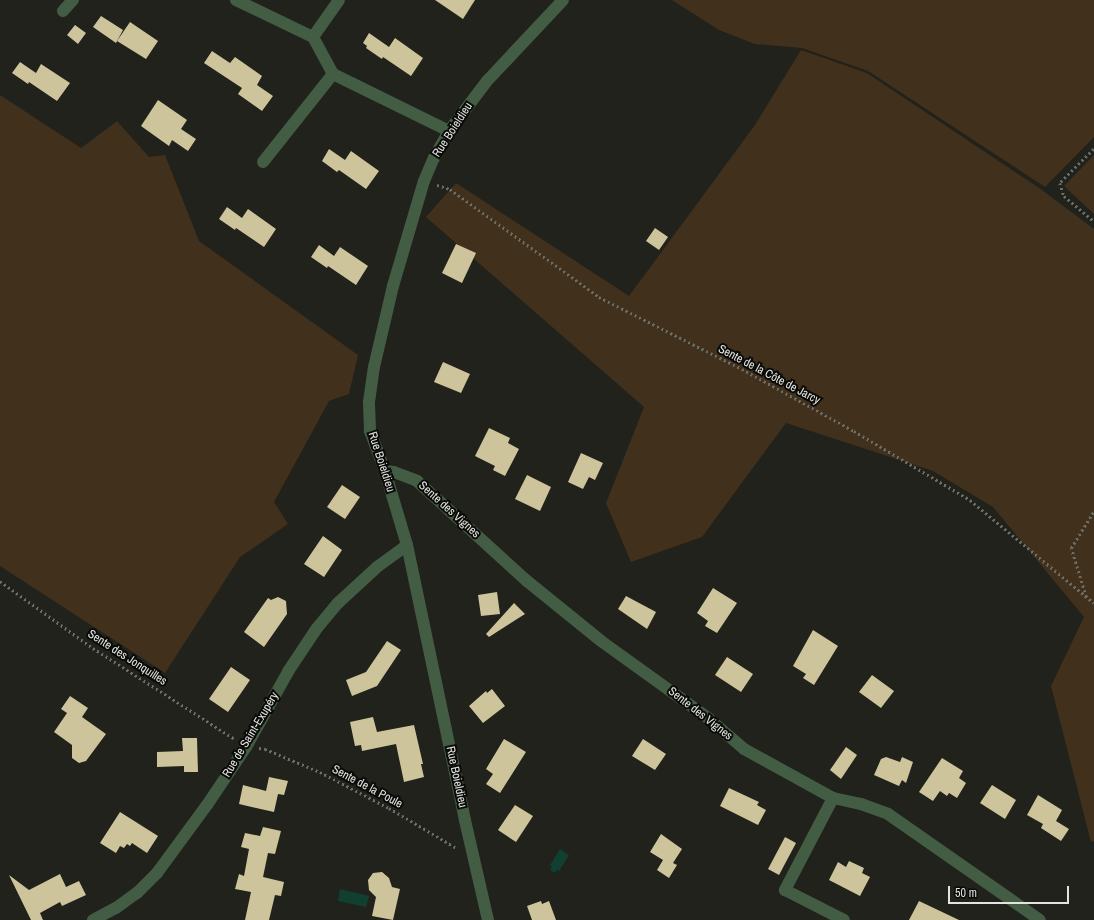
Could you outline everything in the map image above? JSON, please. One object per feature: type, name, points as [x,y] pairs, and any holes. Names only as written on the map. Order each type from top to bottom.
[{"type":"street","points":[[63,11],[73,0]]},
{"type":"street","points":[[236,0],[313,37],[333,74],[450,131]]},
{"type":"street","points":[[313,37],[339,0]]},
{"type":"street","name":"Rue Boieldieu","points":[[488,920],[407,545],[385,471],[370,431],[369,402],[374,367],[385,319],[424,181],[434,158],[450,131],[487,81],[563,0]]},
{"type":"street","points":[[263,162],[333,74]]},
{"type":"street","name":"Sente des Vignes","points":[[385,471],[394,472],[417,481],[527,581],[601,641],[708,718],[744,749],[833,798],[861,804],[888,814],[1040,920]]},
{"type":"street","name":"Rue de Saint-Exupéry","points":[[93,920],[116,914],[157,873],[208,805],[246,747],[289,670],[317,628],[338,603],[378,567],[407,545]]},
{"type":"street","points":[[833,798],[785,890],[844,920]]},
{"type":"path","points":[[1094,148],[1060,183],[1064,196],[1094,221]]},
{"type":"path","name":"Sente de la Côte de Jarcy","points":[[424,181],[450,189],[600,297],[742,369],[854,431],[970,500],[1094,603]]},
{"type":"path","points":[[1087,597],[1071,548],[1094,511]]},
{"type":"path","name":"Sente des Jonquilles","points":[[0,581],[93,648],[246,747]]},
{"type":"path","name":"Sente de la Poule","points":[[246,747],[265,749],[320,772],[389,808],[474,858]]},
{"type":"shaded area","points":[[672,0],[1094,0],[1094,137],[1045,187],[868,71],[802,48],[755,44],[719,30]]},
{"type":"shaded area","points":[[801,50],[867,73],[1042,190],[1094,229],[1094,841],[1091,842],[1051,686],[1084,617],[993,507],[933,471],[786,423],[702,537],[631,562],[606,503],[644,407],[426,217],[456,183],[629,296],[755,125]]},
{"type":"shaded area","points":[[0,95],[81,148],[117,121],[149,157],[165,155],[199,241],[358,355],[349,394],[329,401],[274,502],[288,524],[240,557],[165,673],[0,566]]},
{"type":"shaded area","points":[[1094,155],[1094,214],[1064,186]]},
{"type":"shaded area","points":[[560,849],[569,855],[559,871],[557,870],[555,873],[550,870],[552,867],[550,865]]},
{"type":"shaded area","points":[[340,889],[369,896],[366,907],[338,901]]},
{"type":"building","points":[[435,0],[475,0],[463,19]]},
{"type":"building","points":[[101,16],[123,30],[116,43],[93,27]]},
{"type":"building","points":[[130,22],[158,41],[146,59],[117,41]]},
{"type":"building","points":[[75,25],[86,33],[78,44],[67,35]]},
{"type":"building","points":[[369,33],[389,47],[395,38],[423,58],[411,76],[383,57],[382,59],[366,48],[367,46],[363,43]]},
{"type":"building","points":[[212,51],[230,63],[235,57],[262,76],[257,85],[273,96],[262,111],[238,94],[242,88],[204,63]]},
{"type":"building","points":[[20,62],[36,73],[41,64],[70,83],[57,101],[29,82],[28,84],[12,73]]},
{"type":"building","points":[[158,100],[187,120],[181,129],[196,139],[188,151],[172,140],[169,146],[141,126]]},
{"type":"building","points":[[329,149],[345,160],[351,151],[379,171],[366,189],[339,170],[337,172],[322,161]]},
{"type":"building","points":[[227,207],[242,218],[248,209],[276,229],[264,247],[236,228],[235,230],[219,219]]},
{"type":"building","points":[[655,228],[668,237],[659,250],[646,241]]},
{"type":"building","points":[[456,244],[476,253],[462,283],[442,273]]},
{"type":"building","points":[[319,245],[334,256],[340,247],[368,266],[356,285],[328,266],[327,268],[311,257]]},
{"type":"building","points":[[443,362],[470,374],[461,393],[434,382]]},
{"type":"building","points":[[489,428],[510,438],[508,443],[519,449],[505,476],[493,470],[495,466],[475,456]]},
{"type":"building","points":[[581,453],[603,463],[595,480],[589,477],[583,489],[568,482]]},
{"type":"building","points":[[527,475],[551,487],[540,511],[515,499]]},
{"type":"building","points":[[342,485],[360,497],[345,519],[327,507]]},
{"type":"building","points":[[323,536],[342,550],[324,577],[304,564]]},
{"type":"building","points":[[713,588],[737,603],[717,633],[705,626],[708,621],[697,613]]},
{"type":"building","points":[[497,592],[500,614],[481,616],[478,595]]},
{"type":"building","points":[[626,596],[656,612],[647,629],[618,609]]},
{"type":"building","points":[[278,597],[286,601],[287,614],[264,647],[244,632],[268,598],[271,600]]},
{"type":"building","points":[[514,603],[525,614],[489,637],[486,634]]},
{"type":"building","points":[[813,630],[838,646],[814,685],[803,678],[806,674],[793,666]]},
{"type":"building","points":[[387,641],[401,650],[377,686],[352,696],[346,680],[366,672]]},
{"type":"building","points":[[727,657],[753,674],[741,692],[715,675]]},
{"type":"building","points":[[231,667],[250,680],[228,712],[209,699]]},
{"type":"building","points":[[872,675],[894,691],[881,708],[859,692]]},
{"type":"building","points":[[492,689],[505,706],[483,723],[469,706],[486,691],[487,693]]},
{"type":"building","points":[[70,696],[88,708],[82,717],[106,734],[86,761],[79,763],[72,758],[72,745],[54,732],[67,713],[61,709]]},
{"type":"building","points":[[373,717],[377,732],[414,725],[423,764],[421,764],[424,777],[404,782],[396,744],[362,751],[361,745],[355,746],[350,722]]},
{"type":"building","points":[[182,738],[197,738],[198,772],[184,772],[184,766],[157,767],[157,752],[183,751]]},
{"type":"building","points":[[504,739],[526,752],[500,793],[486,784],[493,774],[486,769]]},
{"type":"building","points":[[643,739],[666,754],[655,770],[632,756]]},
{"type":"building","points":[[846,747],[857,755],[841,779],[830,770]]},
{"type":"building","points":[[886,757],[900,762],[902,757],[913,762],[906,783],[902,780],[899,786],[874,775],[881,759]]},
{"type":"building","points":[[942,758],[963,771],[959,778],[966,783],[957,798],[949,793],[947,796],[940,791],[933,801],[919,792]]},
{"type":"building","points":[[269,777],[288,781],[284,795],[278,794],[274,812],[239,804],[243,785],[266,791]]},
{"type":"building","points":[[992,785],[1016,800],[1005,819],[980,803]]},
{"type":"building","points":[[729,788],[759,802],[757,805],[766,810],[758,825],[720,806]]},
{"type":"building","points":[[1038,795],[1062,810],[1056,821],[1069,829],[1061,841],[1041,828],[1043,824],[1027,815]]},
{"type":"building","points":[[515,805],[533,816],[516,842],[498,830]]},
{"type":"building","points":[[120,812],[158,836],[147,853],[132,843],[130,846],[127,844],[124,848],[120,846],[116,853],[100,843]]},
{"type":"building","points":[[263,827],[281,831],[275,854],[268,853],[263,877],[284,882],[281,896],[275,895],[269,920],[245,920],[251,892],[235,889],[239,874],[244,876],[249,849],[241,847],[245,833],[260,836]]},
{"type":"building","points":[[661,834],[682,849],[673,863],[677,865],[669,878],[657,870],[663,860],[650,852]]},
{"type":"building","points":[[785,837],[796,843],[779,875],[768,869]]},
{"type":"building","points":[[849,861],[864,868],[862,873],[870,877],[860,896],[829,880],[838,862],[846,867]]},
{"type":"building","points":[[382,872],[389,878],[392,887],[400,889],[393,920],[372,916],[376,897],[369,890],[368,880],[373,873]]},
{"type":"building","points":[[60,874],[66,887],[79,881],[86,895],[62,906],[60,902],[40,913],[43,920],[31,920],[9,875],[29,890]]},
{"type":"building","points":[[541,901],[542,904],[549,901],[556,920],[532,920],[527,906]]},
{"type":"building","points":[[919,901],[959,920],[909,920]]}]
